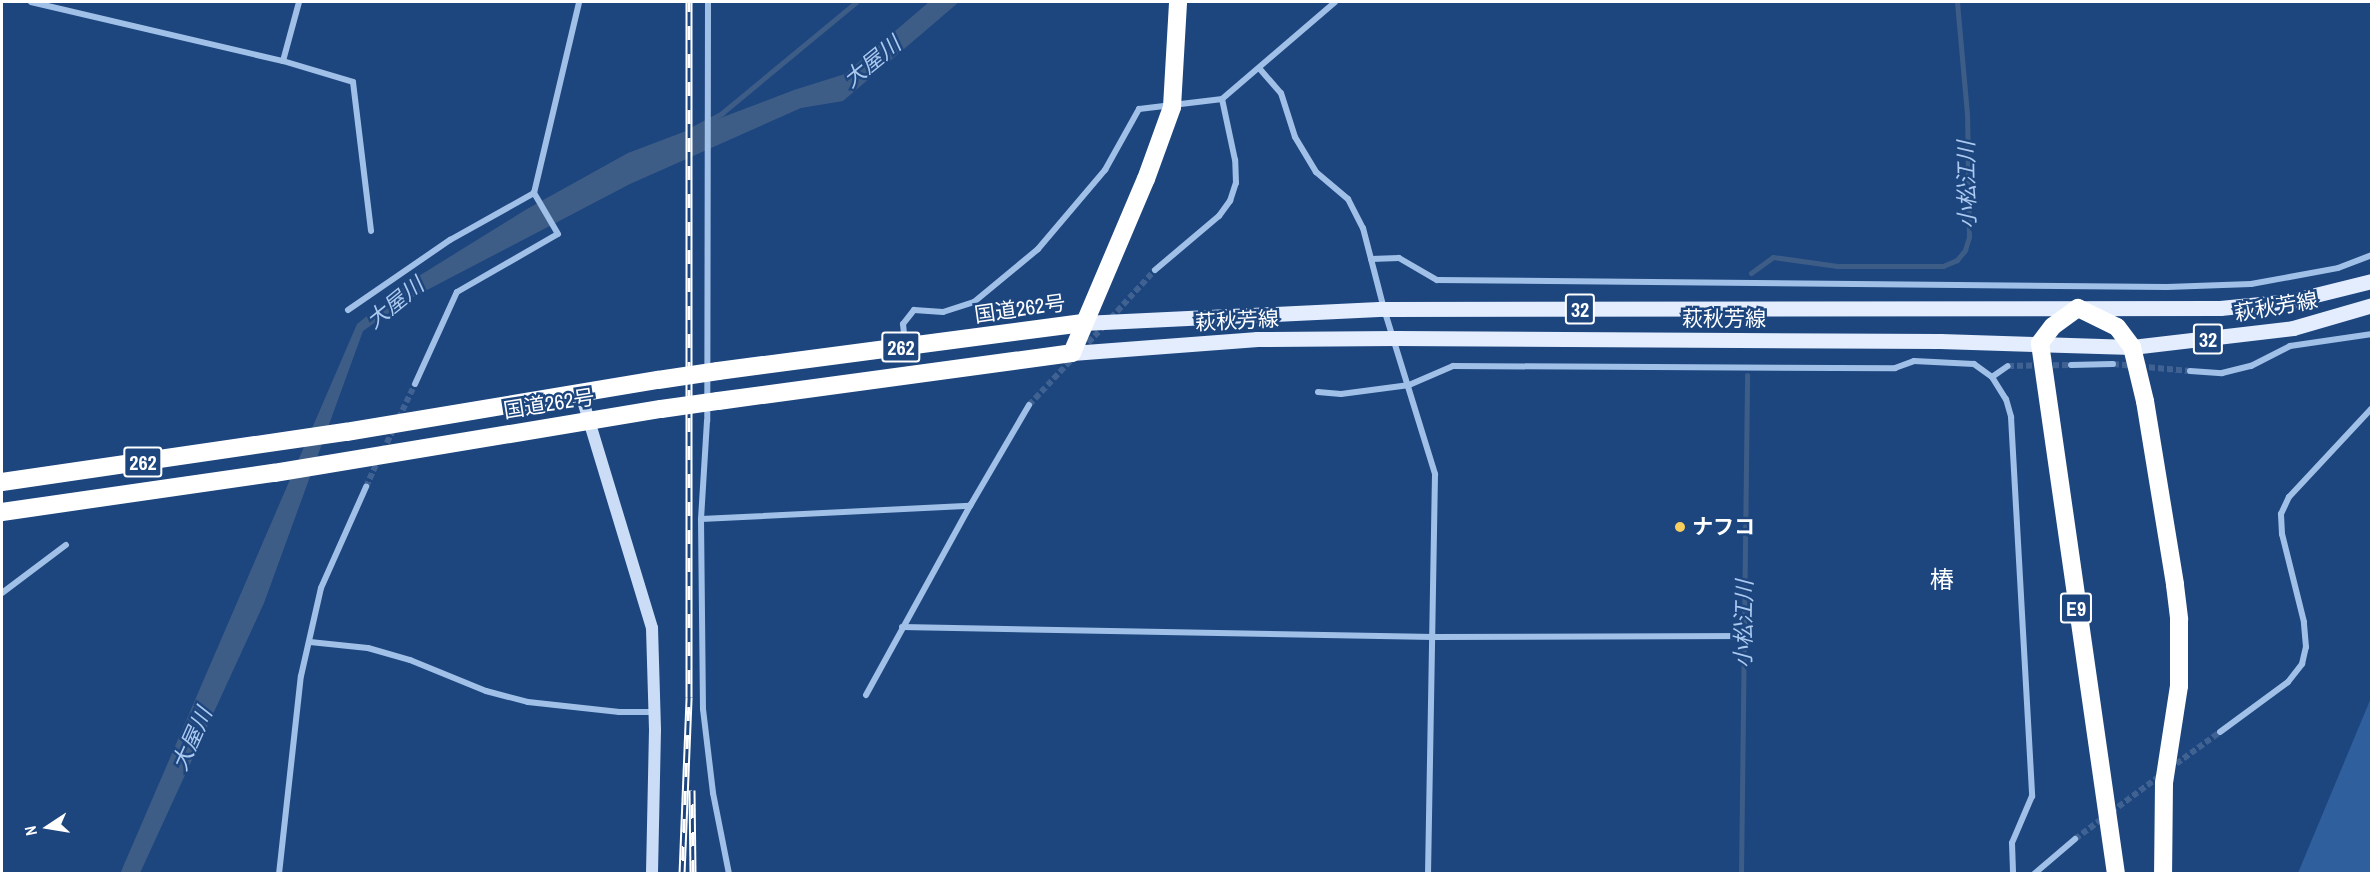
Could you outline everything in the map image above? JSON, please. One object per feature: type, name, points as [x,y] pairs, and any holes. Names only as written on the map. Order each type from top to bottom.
[{"type":"highway","name":"国道262号","points":[[2,512],[334,463],[661,409],[1072,353],[1146,179],[1172,106],[1178,2]]},
{"type":"highway","points":[[2040,343],[2053,326],[2078,308],[2117,327],[2132,347],[2145,401],[2179,620],[2179,686],[2161,826],[2163,873]]},
{"type":"highway","name":"国道262号","points":[[2,482],[346,432],[580,391],[1083,323]]},
{"type":"highway","name":"E9","points":[[2040,343],[2116,873]]},
{"type":"main road","name":"萩秋芳線","points":[[1083,323],[1384,309],[2220,309],[2291,301],[2372,281]]},
{"type":"main road","name":"萩秋芳線","points":[[1072,353],[1257,339],[1395,338],[2040,343],[2132,347],[2293,328],[2372,305]]},
{"type":"street","points":[[31,2],[283,61],[353,82],[371,231]]},
{"type":"street","points":[[283,61],[299,2]]},
{"type":"street","points":[[415,384],[457,292],[558,234],[535,196],[579,2]]},
{"type":"street","points":[[708,2],[707,421],[701,519],[703,709],[713,793],[729,873]]},
{"type":"street","points":[[905,346],[906,316],[914,310],[943,312],[974,302],[1038,249],[1071,214],[1105,170],[1139,109],[1222,99],[1335,2]]},
{"type":"street","points":[[1259,69],[1281,93],[1294,137],[1316,172],[1348,199],[1363,228],[1384,309],[1395,338],[1435,474],[1434,637],[1428,873]]},
{"type":"street","points":[[1155,270],[1219,216],[1230,201],[1236,183],[1235,160],[1222,99]]},
{"type":"street","points":[[348,310],[450,240],[535,196]]},
{"type":"street","points":[[1371,259],[1399,258],[1437,280],[2167,287],[2278,279],[2338,268],[2372,255]]},
{"type":"street","points":[[2190,371],[2222,373],[2251,366],[2290,346],[2372,334]]},
{"type":"street","points":[[1318,392],[1341,394],[1408,385],[1453,366],[1895,368],[1914,361],[1974,364],[1992,377],[2006,399],[2011,417],[2032,796],[2012,843],[2013,873]]},
{"type":"street","points":[[2071,365],[2113,364]]},
{"type":"street","points":[[1992,377],[2008,366]]},
{"type":"street","points":[[580,391],[652,628],[654,712],[652,873]]},
{"type":"street","points":[[866,695],[973,500],[1029,405]]},
{"type":"street","points":[[2220,732],[2289,682],[2302,664],[2306,646],[2304,622],[2282,534],[2282,514],[2289,497],[2372,408]]},
{"type":"street","points":[[279,873],[301,676],[321,588],[366,487]]},
{"type":"street","points":[[701,519],[970,506],[973,500]]},
{"type":"street","points":[[2,593],[66,545]]},
{"type":"street","points":[[902,627],[1434,637],[1748,636]]},
{"type":"street","points":[[310,642],[368,648],[410,660],[486,691],[528,702],[619,712],[654,712]]},
{"type":"street","points":[[2034,873],[2075,839]]},
{"type":"shaded area","points":[[2371,698],[2371,873],[2298,873]]},
{"type":"water","name":"大屋川","points":[[929,2],[959,2],[843,101],[801,108],[630,184],[404,302],[363,331],[264,603],[140,873],[120,874],[357,324],[414,279],[527,209],[628,153],[794,90],[845,74]]},
{"type":"waterway","points":[[687,132],[722,113],[856,2]]},
{"type":"waterway","name":"小松江川","points":[[1751,273],[1773,257],[1837,266],[1943,266],[1957,260],[1965,250],[1969,237],[1967,114],[1957,2]]},
{"type":"waterway","name":"小松江川","points":[[1741,874],[1747,375]]},
{"type":"tunnel","points":[[1111,318],[1155,270]]},
{"type":"tunnel","points":[[1082,349],[1104,326]]},
{"type":"tunnel","points":[[1029,405],[1073,358]]},
{"type":"tunnel","points":[[2113,364],[2190,371]]},
{"type":"tunnel","points":[[2008,366],[2071,365]]},
{"type":"tunnel","points":[[383,451],[415,384]]},
{"type":"tunnel","points":[[366,487],[378,460]]},
{"type":"tunnel","points":[[2169,769],[2220,732]]},
{"type":"tunnel","points":[[2075,839],[2161,775]]},
{"type":"railway","points":[[682,874],[689,697],[689,2]]},
{"type":"railway","points":[[692,790],[693,874]]},
{"type":"place","name":"ナフコ","points":[[1680,527]]},
{"type":"district","name":"椿","points":[[1942,580]]}]
